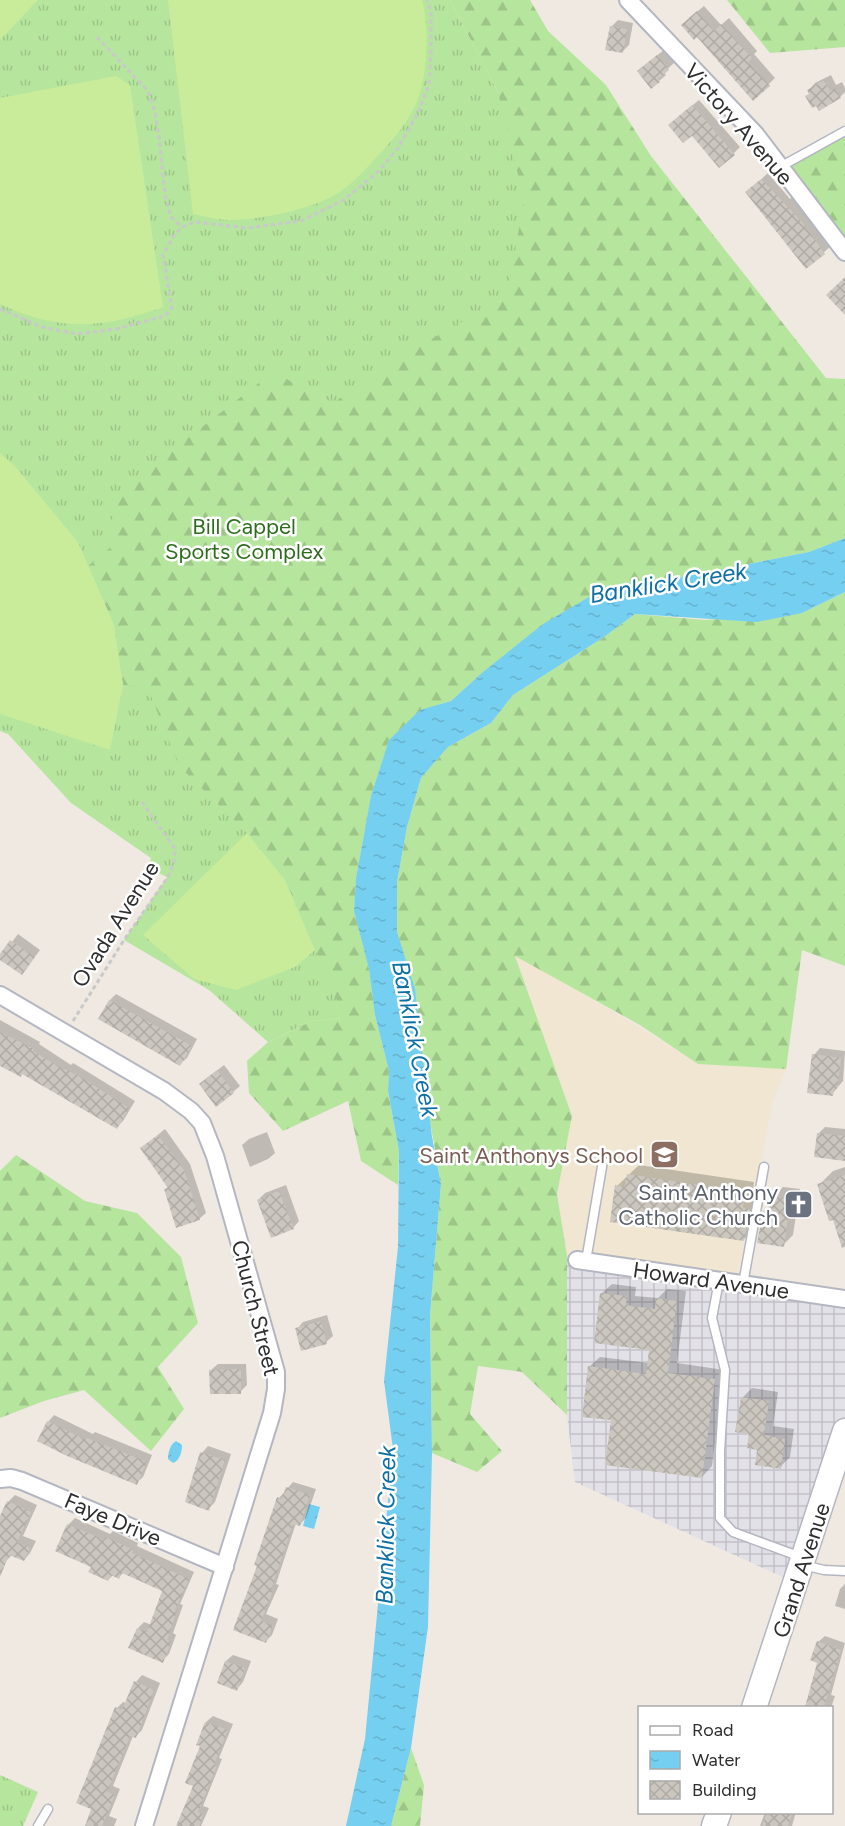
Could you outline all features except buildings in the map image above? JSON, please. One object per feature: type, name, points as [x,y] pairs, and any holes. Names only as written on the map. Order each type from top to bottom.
[{"type":"street","name":"Victory Avenue","points":[[628,0],[756,135],[845,252]]},
{"type":"street","name":"Church Street","points":[[0,995],[164,1091],[191,1111],[202,1123],[215,1156],[272,1350],[276,1372],[272,1413],[144,1826]]},
{"type":"street","name":"Howard Avenue","points":[[582,1261],[845,1299]]},
{"type":"street","name":"Grand Avenue","points":[[754,1706],[845,1431]]},
{"type":"street","name":"Faye Drive","points":[[0,1479],[22,1480],[225,1567]]},
{"type":"lane","points":[[780,167],[845,131]]},
{"type":"lane","points":[[582,1261],[603,1161]]},
{"type":"lane","points":[[743,1284],[764,1167]]},
{"type":"lane","points":[[719,1281],[712,1318],[725,1370],[720,1450],[720,1518],[733,1532],[824,1570],[845,1570]]},
{"type":"lane","points":[[38,1826],[48,1809]]},
{"type":"path","points":[[0,309],[42,327],[77,334],[116,329],[165,316],[172,308],[163,255],[173,237],[182,227],[196,222],[248,228],[301,221],[344,200],[379,171],[399,148],[417,115],[429,85],[431,13],[427,0]]},
{"type":"path","points":[[97,37],[148,91],[158,129],[165,194],[171,218],[182,227]]},
{"type":"path","name":"Ovada Avenue","points":[[66,1034],[124,940],[168,877],[174,862],[175,849],[169,837],[142,802]]},
{"type":"shaded area","name":"Saint Anthonys School","points":[[515,955],[638,1026],[698,1064],[786,1069],[773,1101],[736,1283],[577,1260],[567,1256],[557,1194],[572,1116]]},
{"type":"shaded area","points":[[567,1256],[577,1260],[845,1299],[845,1431],[796,1583],[575,1482],[567,1415]]},
{"type":"green space","name":"Bill Cappel Sports Complex","points":[[0,0],[450,0],[583,255],[601,590],[389,740],[371,796],[356,877],[354,911],[369,969],[375,1015],[312,1021],[268,1042],[209,990],[124,940],[167,877],[148,868],[151,858],[71,803],[8,734],[0,731]]},
{"type":"green space","points":[[0,0],[38,0],[0,40]]},
{"type":"green space","points":[[168,0],[422,0],[427,40],[425,70],[419,97],[410,115],[390,143],[355,180],[335,195],[298,210],[241,220],[215,219],[193,214]]},
{"type":"green space","points":[[450,0],[530,0],[548,31],[606,85],[651,156],[826,378],[845,379],[845,538],[809,552],[688,576],[622,584],[483,672],[451,701],[420,710],[389,740],[371,796],[356,877],[354,911],[369,969],[375,1015],[389,1071],[388,1091],[399,1151],[398,1185],[361,1161],[348,1101],[283,1131],[249,1093],[247,1061],[268,1042],[312,1021],[342,1018],[329,975],[315,950],[285,879],[247,833],[179,766],[147,686],[123,685],[114,625],[88,566],[110,548],[114,495],[273,372],[333,403],[408,352],[507,297],[524,200],[498,92]]},
{"type":"green space","points":[[727,0],[845,0],[845,47],[770,53]]},
{"type":"green space","points":[[116,76],[130,85],[163,307],[120,320],[81,324],[42,319],[0,304],[0,98]]},
{"type":"green space","points":[[845,131],[845,252],[780,167]]},
{"type":"green space","points":[[0,453],[14,465],[78,542],[114,625],[123,685],[110,750],[0,714]]},
{"type":"green space","points":[[845,592],[845,966],[802,950],[786,1069],[698,1064],[640,1025],[515,956],[572,1116],[557,1194],[567,1256],[567,1415],[522,1372],[478,1366],[470,1414],[502,1451],[477,1472],[432,1453],[430,1315],[441,1184],[397,932],[397,882],[407,827],[421,778],[448,747],[491,723],[513,695],[604,637],[635,614],[705,620],[802,613]]},
{"type":"green space","points":[[247,833],[285,880],[315,950],[295,967],[236,990],[194,979],[143,935]]},
{"type":"green space","points":[[16,1155],[85,1201],[137,1213],[181,1257],[198,1323],[158,1367],[184,1409],[151,1451],[84,1390],[44,1401],[0,1418],[0,1171]]},
{"type":"green space","points":[[411,1748],[424,1785],[420,1826],[391,1826]]},
{"type":"green space","points":[[0,1775],[38,1792],[23,1826],[0,1826]]},
{"type":"water","name":"Banklick Creek","points":[[845,538],[845,592],[802,613],[757,622],[635,614],[604,637],[513,695],[491,723],[448,747],[421,778],[407,827],[397,882],[397,932],[415,989],[432,1137],[441,1184],[430,1315],[432,1453],[428,1627],[411,1748],[391,1826],[346,1826],[365,1739],[393,1449],[384,1381],[398,1247],[399,1151],[388,1091],[389,1071],[375,1015],[369,969],[354,911],[356,878],[371,796],[389,740],[420,710],[451,701],[543,624],[601,590],[622,584],[688,576],[809,552]]},
{"type":"water","points":[[176,1441],[182,1445],[182,1450],[179,1458],[173,1463],[168,1459],[168,1454]]},
{"type":"water","points":[[309,1504],[320,1507],[314,1529],[303,1526]]},
{"type":"place","name":"Saint Anthonys School","points":[[664,1155]]},
{"type":"place","name":"Saint Anthony Catholic Church","points":[[799,1205]]}]
